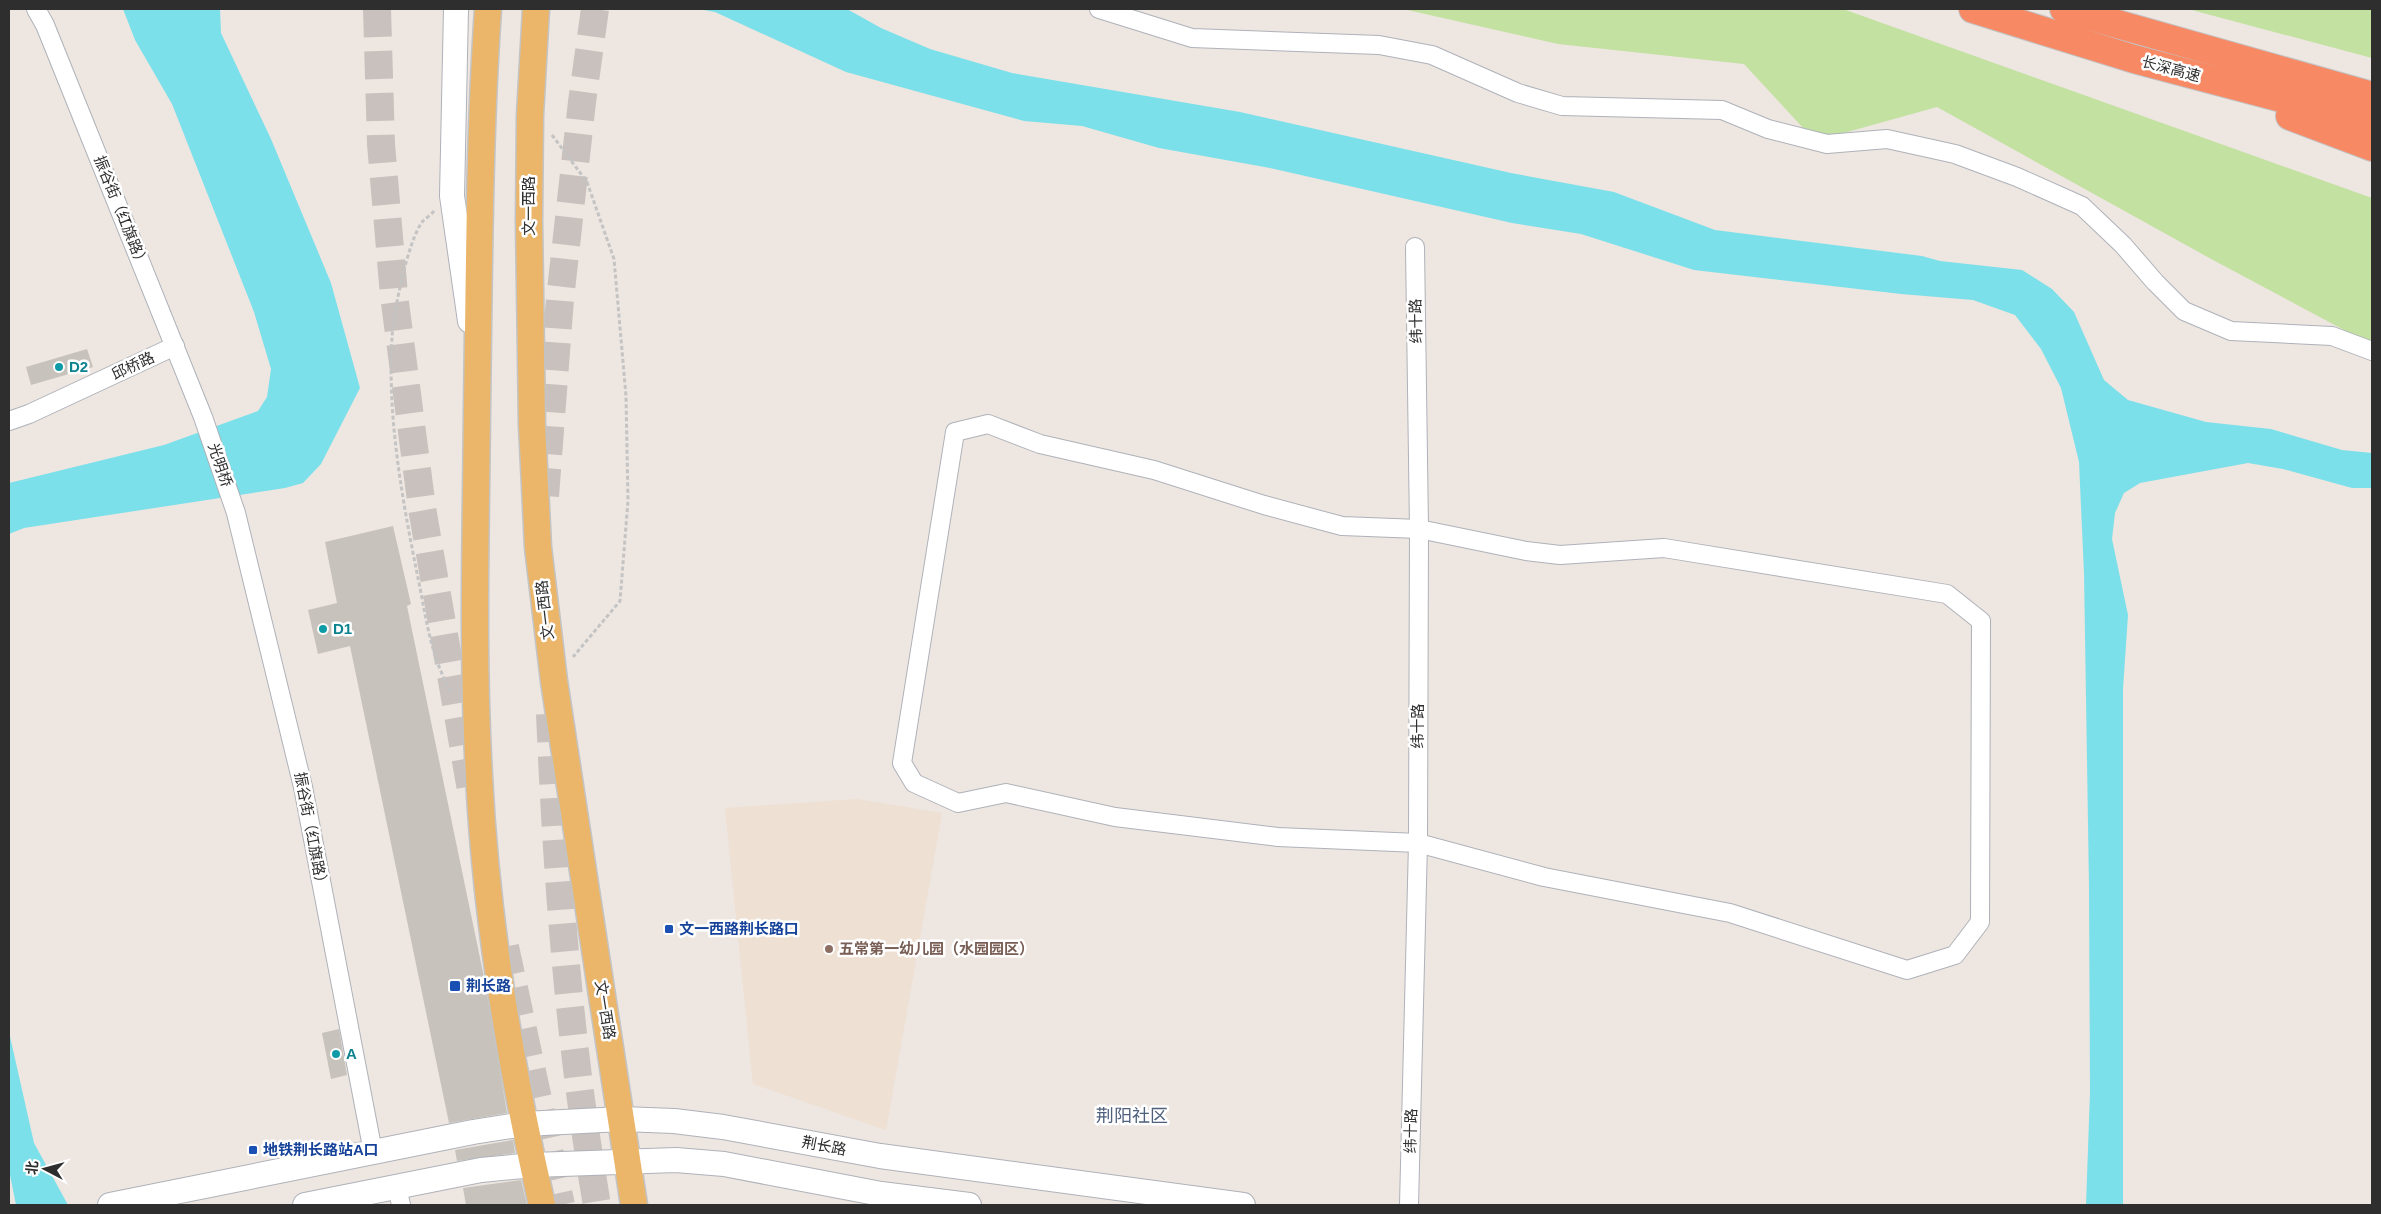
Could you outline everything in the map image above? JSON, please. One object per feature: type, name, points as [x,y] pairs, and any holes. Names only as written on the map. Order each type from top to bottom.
[{"type":"highway","name":"长深高速","points":[[1973,9],[2134,59],[2372,122]]},
{"type":"highway","name":"长深高速","points":[[2064,9],[2372,96]]},
{"type":"highway","points":[[2134,59],[2372,147]]},
{"type":"main road","points":[[456,11],[452,196],[478,368]]},
{"type":"main road","name":"文一西路","points":[[536,11],[530,115],[529,221],[533,434],[538,547],[554,681],[634,1205]]},
{"type":"main road","points":[[488,12],[478,368],[475,645],[479,778],[493,931],[513,1066],[542,1205]]},
{"type":"main road","name":"荆长路","points":[[110,1205],[473,1132],[524,1124],[622,1119],[674,1121],[724,1127],[880,1156],[1243,1205]]},
{"type":"main road","points":[[305,1205],[399,1196],[481,1170],[626,1160],[676,1160],[724,1164],[880,1194],[969,1205]]},
{"type":"street","name":"振谷街（红旗路）","points":[[36,9],[46,26],[203,417]]},
{"type":"street","points":[[1099,9],[1192,38],[1379,44],[1432,55],[1518,93],[1562,106],[1722,110],[1768,129],[1827,144],[1887,138],[1955,154],[2017,177],[2082,206],[2123,245],[2155,282],[2184,311],[2231,331],[2332,336],[2372,351]]},
{"type":"street","name":"纬十路","points":[[1409,1205],[1418,843],[1419,529],[1415,247]]},
{"type":"street","name":"邱桥路","points":[[9,421],[29,414],[175,346]]},
{"type":"street","name":"光明桥","points":[[203,417],[236,514]]},
{"type":"street","points":[[988,424],[1040,444],[1154,470],[1264,505],[1342,526],[1419,529],[1526,552],[1560,555],[1664,548],[1947,594],[1981,621],[1980,922],[1955,955],[1907,970],[1730,914],[1544,876],[1418,843],[1278,837],[1115,817],[1006,793],[958,803],[914,783],[902,763],[954,432],[988,424]]},
{"type":"street","name":"振谷街（红旗路）","points":[[236,514],[302,787],[373,1152]]},
{"type":"path","points":[[530,115],[557,140],[588,182],[614,259],[626,396],[628,501],[620,601],[554,681]]},
{"type":"path","points":[[452,196],[422,222],[405,266],[392,337],[392,398],[397,454],[411,542],[433,652],[440,674],[456,700]]},
{"type":"shaded area","name":"五常第一幼儿园（水园园区）","points":[[857,799],[942,813],[886,1130],[753,1084],[725,808]]},
{"type":"green space","points":[[1403,9],[1843,9],[2372,198],[2372,345],[2213,260],[1937,107],[1815,141],[1744,64],[1558,44]]},
{"type":"green space","points":[[2188,9],[2372,9],[2372,58]]},
{"type":"water","points":[[123,9],[220,9],[221,33],[271,139],[331,283],[360,388],[321,464],[303,483],[285,488],[24,528],[9,534],[9,483],[164,445],[258,411],[267,397],[271,369],[254,312],[172,104],[135,40]]},
{"type":"water","points":[[698,9],[847,9],[881,28],[930,49],[1012,73],[1240,112],[1511,173],[1614,192],[1715,230],[1922,256],[1940,261],[2022,270],[2052,289],[2074,312],[2104,380],[2128,400],[2206,422],[2271,429],[2342,450],[2372,453],[2372,488],[2352,488],[2283,469],[2248,463],[2140,483],[2124,493],[2115,513],[2112,539],[2128,615],[2123,689],[2123,1205],[2086,1205],[2090,1092],[2089,886],[2084,573],[2079,462],[2061,388],[2041,349],[2015,315],[1973,300],[1901,294],[1694,270],[1581,234],[1512,223],[1270,168],[1159,148],[1082,126],[1024,121],[846,72],[715,12]]},
{"type":"water","points":[[9,1032],[34,1143],[68,1205],[16,1205],[9,1170]]},
{"type":"building","name":"D2","points":[[87,349],[93,367],[31,385],[26,367]]},
{"type":"building","name":"荆长路","points":[[393,526],[411,604],[407,606],[485,982],[507,1113],[449,1123],[350,646],[318,654],[308,610],[337,603],[325,542]]},
{"type":"building","name":"A","points":[[339,1029],[347,1075],[331,1079],[322,1033]]},
{"type":"building","points":[[513,1140],[515,1153],[457,1161],[455,1150]]},
{"type":"building","points":[[521,1180],[527,1205],[466,1205],[463,1188]]},
{"type":"tunnel","points":[[377,9],[381,144],[394,295],[422,508],[471,790]]},
{"type":"tunnel","points":[[545,496],[560,299],[582,102],[595,9]]},
{"type":"tunnel","points":[[550,714],[556,838],[566,961],[579,1083],[597,1205]]},
{"type":"tunnel","points":[[505,947],[561,1205]]},
{"type":"place","name":"D2","points":[[59,367]]},
{"type":"place","name":"D1","points":[[323,629]]},
{"type":"place","name":"文一西路荆长路口","points":[[669,929]]},
{"type":"place","name":"五常第一幼儿园（水园园区）","points":[[829,949]]},
{"type":"place","name":"荆长路","points":[[455,986]]},
{"type":"place","name":"A","points":[[336,1054]]},
{"type":"place","name":"地铁荆长路站A口","points":[[253,1150]]},
{"type":"district","name":"荆阳社区","points":[[1132,1116]]}]
